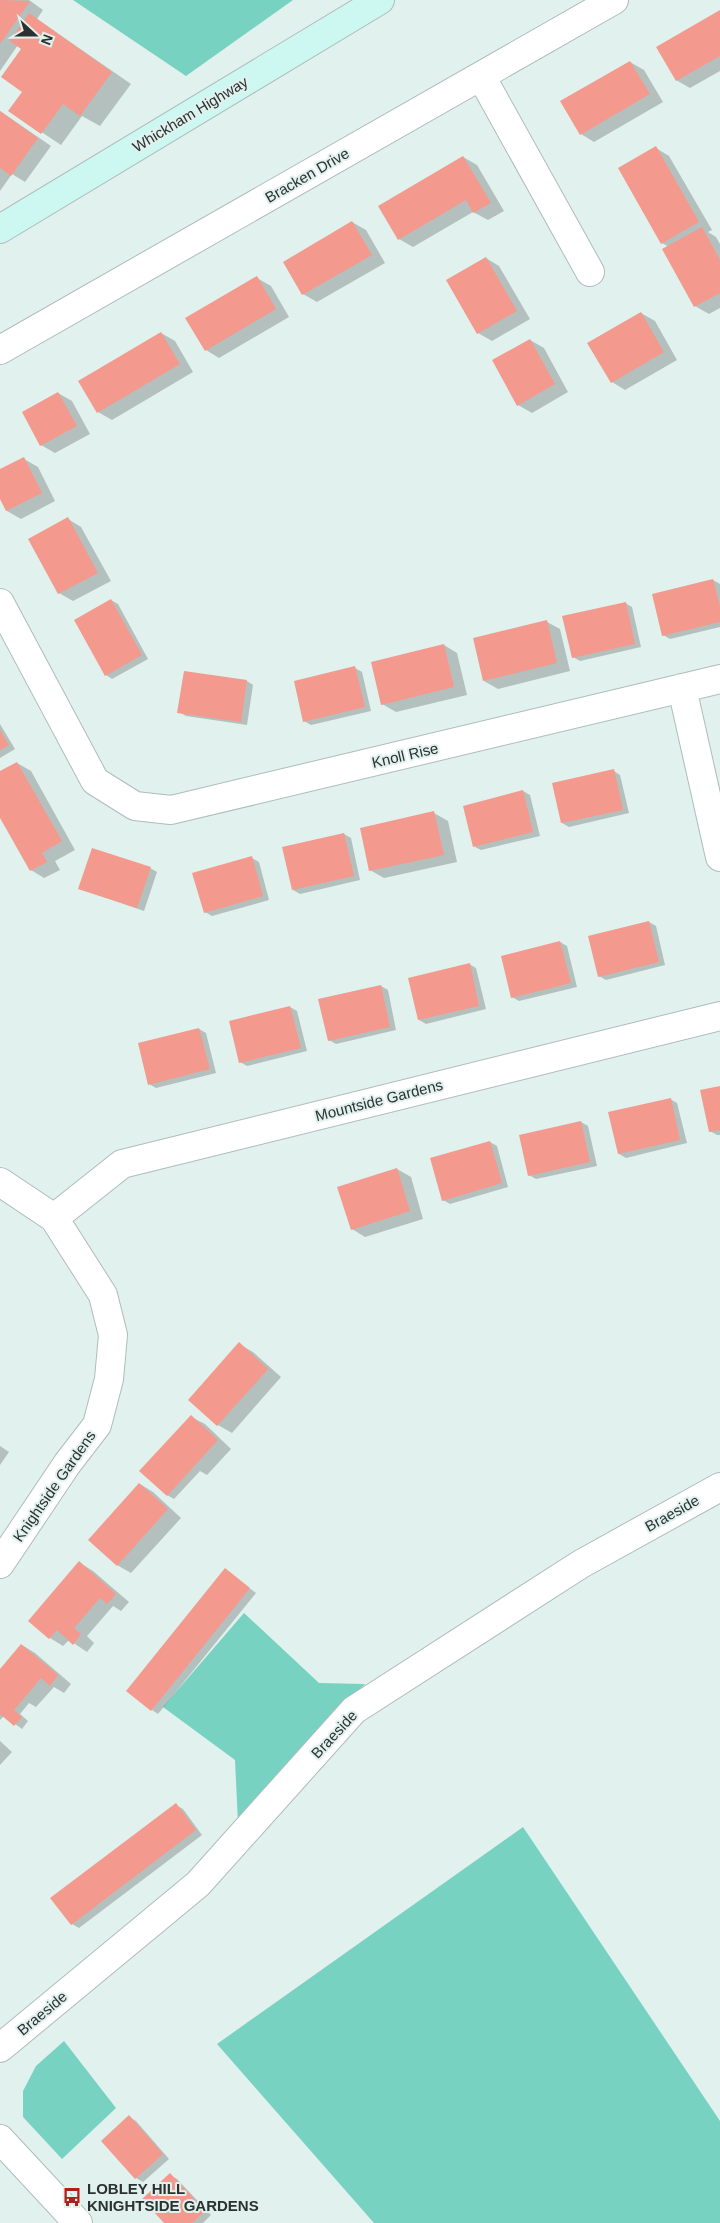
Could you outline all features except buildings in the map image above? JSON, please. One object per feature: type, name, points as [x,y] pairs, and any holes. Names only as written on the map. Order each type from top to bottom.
[{"type":"main road","name":"Whickham Highway","points":[[0,229],[380,0]]},
{"type":"street","name":"Bracken Drive","points":[[0,350],[614,0]]},
{"type":"street","points":[[481,76],[590,272]]},
{"type":"street","name":"Knoll Rise","points":[[0,603],[95,781],[135,806],[171,810],[720,679]]},
{"type":"street","points":[[682,688],[720,857]]},
{"type":"street","name":"Mountside Gardens","points":[[54,1218],[122,1164],[720,1016]]},
{"type":"street","name":"Knightside Gardens","points":[[0,1182],[54,1218],[103,1294],[113,1335],[109,1379],[97,1425],[67,1464],[0,1564]]},
{"type":"street","name":"Braeside","points":[[0,2048],[198,1884],[354,1710],[581,1564],[720,1487]]},
{"type":"street","points":[[0,2139],[78,2223]]},
{"type":"green space","points":[[73,0],[293,0],[186,76]]},
{"type":"green space","points":[[244,1613],[319,1683],[365,1684],[298,1753],[238,1823],[235,1760],[163,1707]]},
{"type":"green space","points":[[523,1827],[720,2121],[720,2223],[374,2223],[217,2044]]},
{"type":"green space","points":[[64,2041],[116,2108],[62,2159],[23,2117],[23,2091],[36,2066]]},
{"type":"place","name":"LOBLEY HILL KNIGHTSIDE GARDENS","points":[[72,2197]]}]
